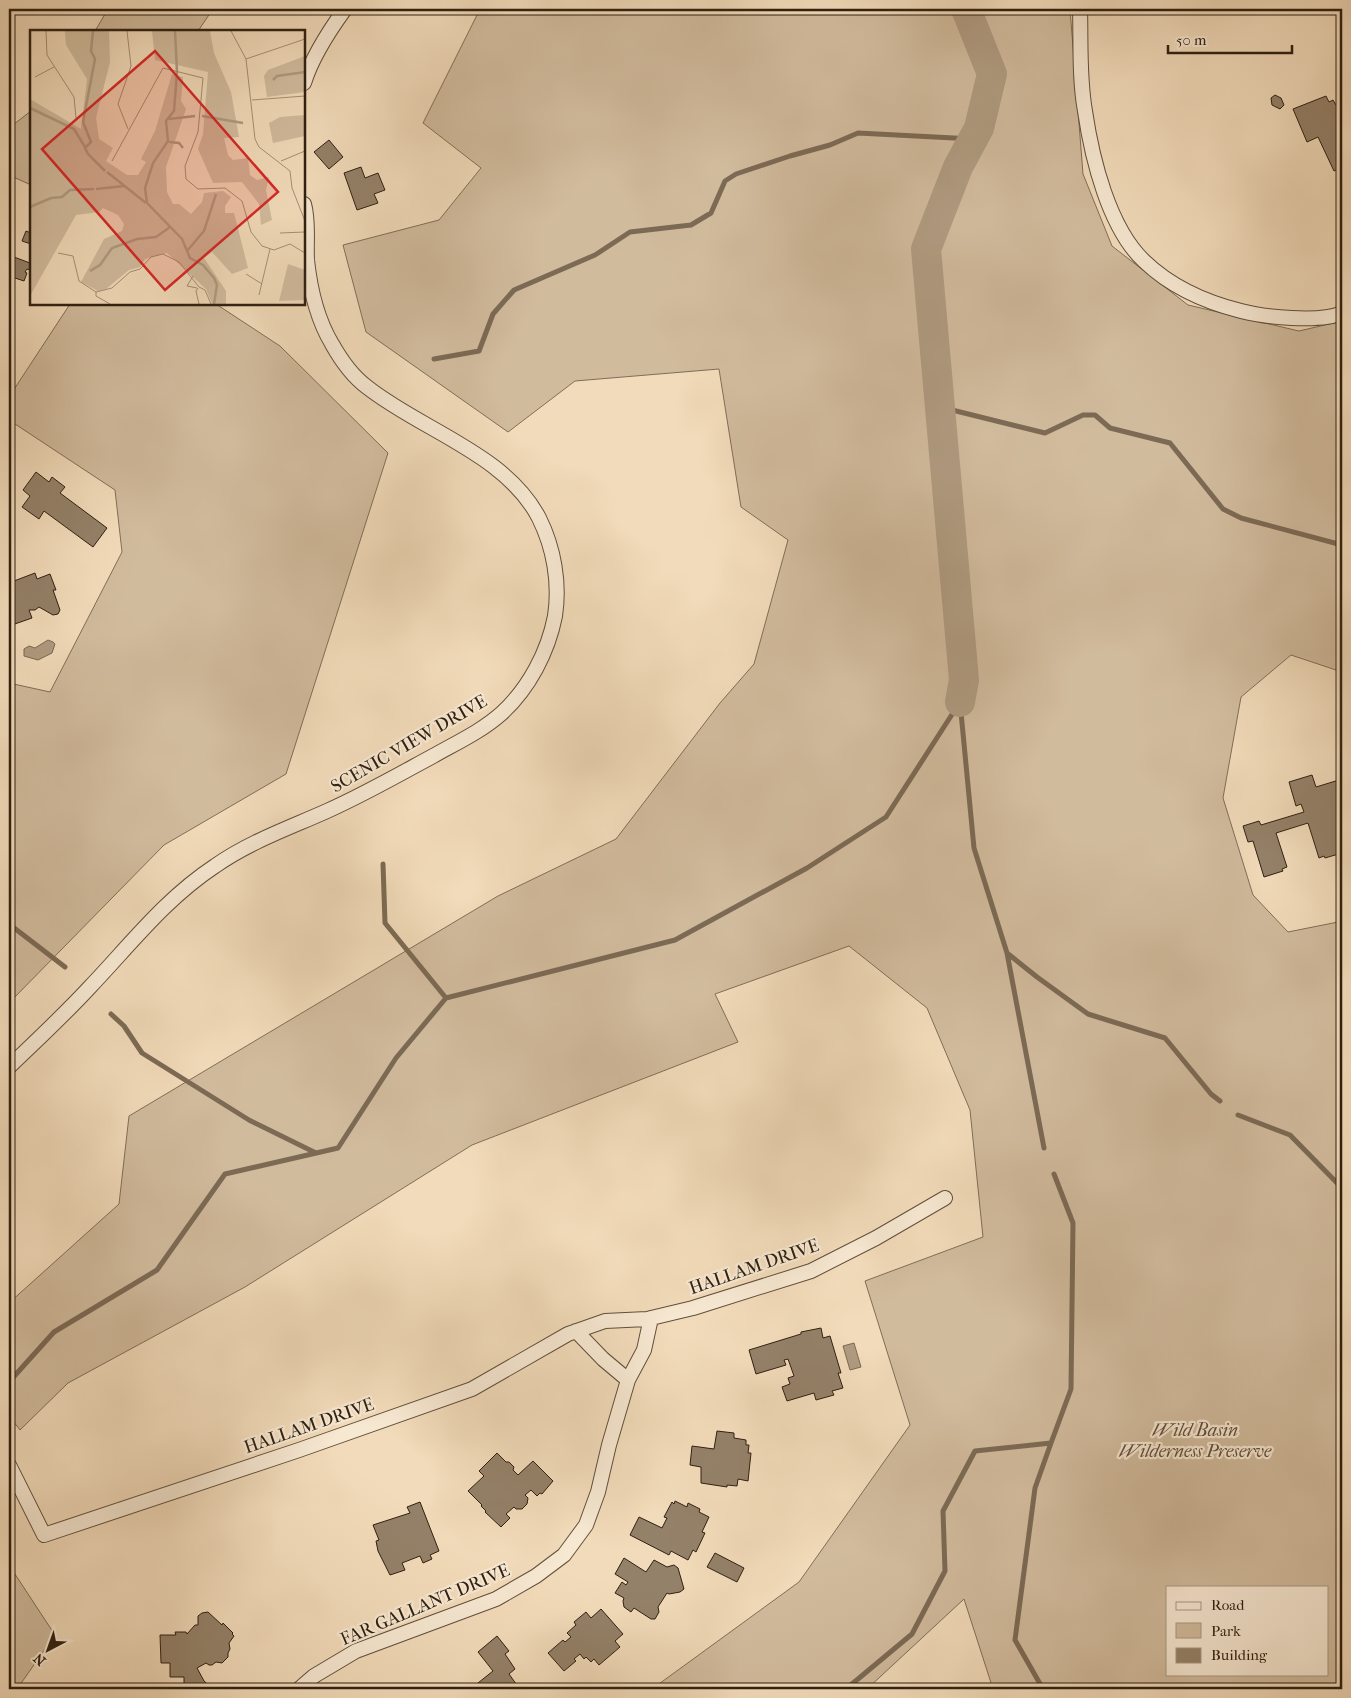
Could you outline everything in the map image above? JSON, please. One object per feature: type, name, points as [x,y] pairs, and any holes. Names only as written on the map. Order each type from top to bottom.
[{"type":"street","points":[[305,79],[323,44],[345,9]]},
{"type":"street","points":[[1080,9],[1084,110],[1100,179],[1114,220],[1126,240],[1143,261],[1169,281],[1193,295],[1226,307],[1250,313],[1302,318],[1335,316],[1342,313]]},
{"type":"street","name":"SCENIC VIEW DRIVE","points":[[9,1067],[88,990],[163,907],[188,885],[216,864],[252,844],[331,810],[387,782],[481,729],[501,714],[527,684],[551,636],[556,609],[557,584],[553,554],[540,519],[525,497],[509,479],[479,457],[366,387],[344,363],[322,325],[312,291],[307,259],[307,215],[305,208]]},
{"type":"street","name":"HALLAM DRIVE","points":[[9,1465],[44,1535],[299,1450],[472,1389],[568,1334],[605,1321],[651,1318],[693,1308],[810,1271],[876,1238],[945,1198]]},
{"type":"street","points":[[576,1331],[603,1359],[628,1380],[644,1350],[651,1318]]},
{"type":"street","name":"FAR GALLANT DRIVE","points":[[299,1689],[314,1676],[356,1651],[496,1599],[536,1576],[564,1555],[586,1525],[598,1492],[609,1444],[628,1380]]},
{"type":"green space","points":[[108,9],[213,9],[199,30],[96,30]]},
{"type":"green space","name":"Wild Basin Wilderness Preserve","points":[[480,9],[1070,9],[1083,174],[1112,246],[1188,305],[1299,331],[1342,321],[1342,672],[1291,655],[1241,697],[1223,798],[1253,895],[1288,932],[1338,922],[1342,925],[1342,1689],[993,1689],[964,1599],[867,1689],[652,1689],[799,1582],[910,1425],[865,1281],[983,1237],[970,1110],[927,1008],[849,946],[715,994],[738,1042],[472,1145],[245,1287],[68,1383],[20,1430],[9,1416],[9,1303],[119,1204],[129,1116],[498,896],[616,839],[720,703],[754,664],[788,540],[741,507],[719,369],[575,381],[508,432],[366,332],[343,245],[439,220],[481,168],[423,123]]},
{"type":"green space","points":[[30,112],[30,185],[9,175],[9,128]]},
{"type":"green space","points":[[69,305],[218,305],[280,346],[388,453],[286,774],[164,845],[9,1003],[9,683],[50,692],[122,552],[115,490],[9,420],[9,397]]},
{"type":"green space","points":[[9,1565],[55,1635],[17,1689],[9,1689]]},
{"type":"shaded area","points":[[48,640],[55,644],[52,653],[38,660],[24,656],[24,649],[29,646],[35,648]]},
{"type":"shaded area","points":[[854,1343],[861,1367],[850,1370],[843,1346]]},
{"type":"building","points":[[1275,95],[1281,98],[1284,105],[1280,109],[1272,105],[1271,98]]},
{"type":"building","points":[[1326,96],[1329,102],[1333,100],[1336,105],[1342,102],[1342,127],[1338,129],[1342,139],[1342,167],[1334,171],[1318,137],[1307,142],[1293,109]]},
{"type":"building","points":[[329,140],[343,157],[329,169],[314,152]]},
{"type":"building","points":[[361,167],[365,178],[378,173],[385,190],[374,194],[378,203],[357,210],[344,173]]},
{"type":"building","points":[[26,231],[30,233],[30,244],[22,241]]},
{"type":"building","points":[[14,257],[30,263],[30,270],[27,269],[25,272],[27,273],[24,281],[9,276],[9,261],[12,262]]},
{"type":"building","points":[[36,472],[49,482],[52,477],[65,487],[60,493],[107,528],[93,547],[44,511],[39,519],[22,507],[30,496],[23,490]]},
{"type":"building","points":[[35,573],[37,579],[50,574],[60,610],[58,614],[53,615],[39,607],[35,610],[29,610],[32,618],[9,626],[9,576],[12,575],[14,581]]},
{"type":"building","points":[[1312,775],[1316,787],[1339,780],[1342,796],[1342,853],[1319,858],[1308,823],[1276,833],[1287,867],[1282,869],[1283,871],[1264,877],[1253,841],[1248,842],[1243,826],[1259,821],[1261,825],[1304,812],[1301,804],[1296,806],[1289,782]]},
{"type":"building","points":[[821,1328],[823,1338],[830,1336],[841,1373],[838,1373],[843,1388],[832,1391],[834,1395],[816,1400],[814,1393],[787,1401],[782,1387],[790,1384],[788,1378],[794,1376],[788,1359],[784,1360],[786,1365],[756,1374],[749,1350],[801,1334],[801,1332]]},
{"type":"building","points":[[717,1431],[734,1433],[734,1438],[746,1440],[746,1445],[749,1445],[748,1453],[751,1453],[748,1481],[738,1479],[737,1486],[727,1485],[727,1487],[701,1483],[701,1467],[690,1465],[692,1446],[714,1449]]},
{"type":"building","points":[[497,1453],[514,1467],[513,1470],[518,1475],[533,1461],[553,1481],[542,1494],[540,1493],[537,1496],[531,1490],[525,1495],[528,1498],[527,1504],[522,1509],[514,1507],[506,1514],[510,1518],[501,1527],[485,1512],[482,1505],[468,1491],[484,1476],[479,1471]]},
{"type":"building","points":[[675,1501],[687,1507],[688,1503],[700,1509],[699,1512],[709,1517],[702,1532],[705,1533],[696,1552],[693,1550],[688,1560],[671,1551],[669,1555],[630,1535],[639,1517],[662,1528],[667,1518],[664,1517],[672,1502],[674,1504]]},
{"type":"building","points":[[420,1502],[439,1551],[430,1555],[432,1559],[423,1563],[420,1556],[402,1563],[405,1570],[390,1575],[378,1551],[376,1541],[379,1540],[373,1525],[410,1513],[407,1507]]},
{"type":"building","points":[[715,1553],[744,1568],[737,1582],[707,1567]]},
{"type":"building","points":[[624,1558],[646,1572],[654,1560],[667,1567],[674,1565],[678,1568],[684,1589],[680,1592],[667,1593],[658,1607],[659,1612],[655,1619],[651,1619],[634,1608],[631,1612],[624,1607],[624,1598],[615,1593],[622,1582],[626,1585],[628,1582],[615,1574]]},
{"type":"building","points":[[601,1609],[623,1634],[615,1641],[620,1647],[599,1665],[594,1659],[591,1662],[586,1657],[584,1659],[580,1654],[574,1659],[576,1661],[564,1671],[548,1653],[563,1640],[565,1642],[571,1637],[567,1633],[576,1625],[574,1622],[586,1612],[591,1618]]},
{"type":"building","points":[[208,1612],[233,1633],[234,1636],[229,1643],[228,1657],[222,1663],[216,1662],[209,1665],[206,1663],[197,1668],[204,1681],[213,1689],[184,1689],[184,1677],[170,1677],[170,1663],[161,1663],[160,1635],[176,1635],[175,1632],[186,1632],[187,1634],[195,1625],[198,1625],[198,1616]]},
{"type":"building","points":[[497,1636],[509,1651],[505,1654],[515,1669],[509,1674],[519,1688],[474,1689],[473,1687],[493,1671],[478,1652]]},
{"type":"waterway","points":[[960,702],[964,680],[926,249],[958,167],[979,128],[992,74],[966,9]]},
{"type":"waterway","points":[[434,359],[479,351],[493,314],[514,290],[595,255],[630,232],[691,225],[711,213],[725,181],[736,174],[830,145],[858,133],[973,139]]},
{"type":"waterway","points":[[940,407],[1045,433],[1083,415],[1095,415],[1110,428],[1170,443],[1223,509],[1241,518],[1342,545]]},
{"type":"waterway","points":[[960,702],[974,848],[1007,953],[1044,1148]]},
{"type":"waterway","points":[[9,1382],[54,1332],[157,1270],[225,1174],[338,1148],[396,1058],[446,998],[675,940],[807,868],[886,817],[960,702]]},
{"type":"waterway","points":[[383,864],[385,923],[446,998]]},
{"type":"waterway","points":[[9,924],[65,967]]},
{"type":"waterway","points":[[1007,953],[1088,1014],[1165,1038],[1211,1094],[1220,1101]]},
{"type":"waterway","points":[[111,1014],[124,1026],[142,1053],[249,1120],[316,1153]]},
{"type":"waterway","points":[[1238,1115],[1290,1135],[1342,1188]]},
{"type":"waterway","points":[[846,1689],[912,1634],[945,1571],[943,1511],[975,1451],[1051,1443],[1071,1389],[1073,1223],[1054,1174]]},
{"type":"waterway","points":[[1043,1689],[1015,1640],[1035,1488],[1051,1443]]}]
